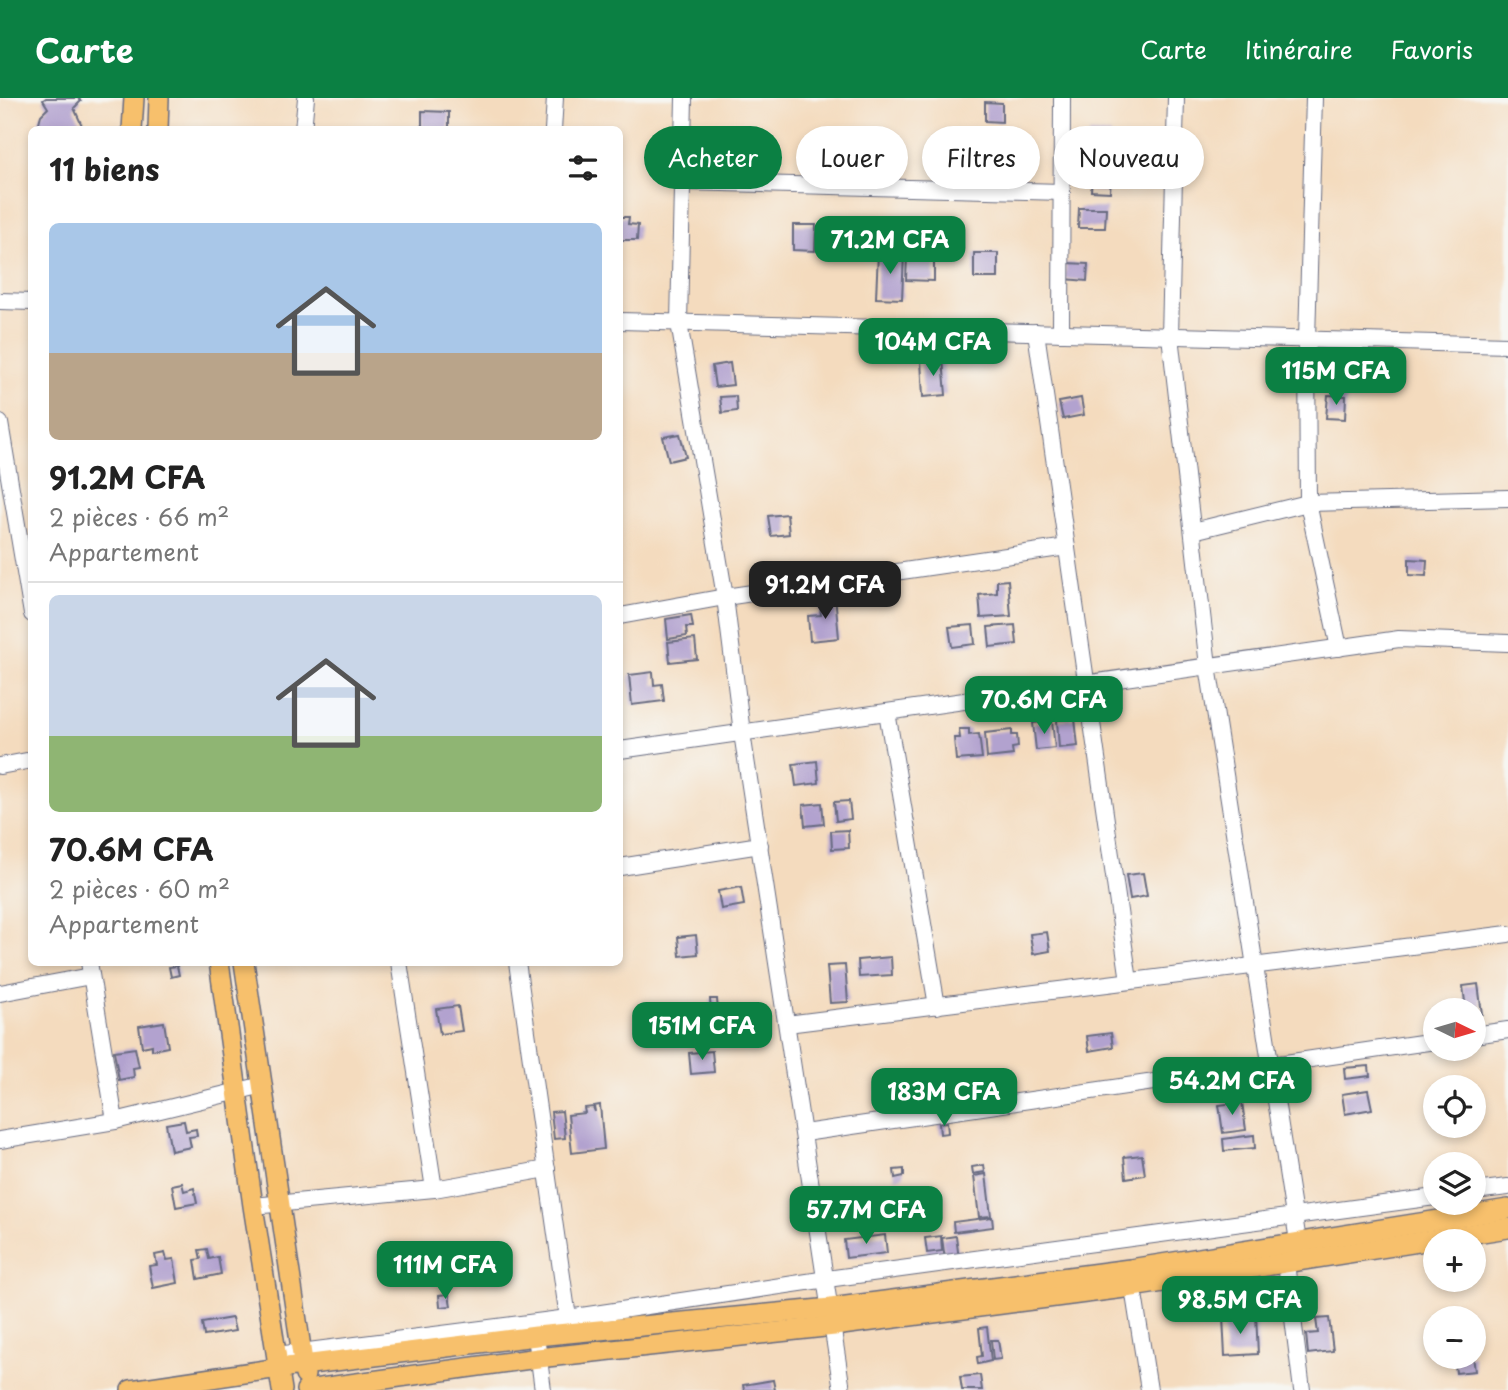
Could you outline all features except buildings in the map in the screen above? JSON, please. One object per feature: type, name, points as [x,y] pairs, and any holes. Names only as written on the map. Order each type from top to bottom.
[{"type":"main road","points":[[132,126],[134,98]]},
{"type":"main road","points":[[158,126],[159,98]]},
{"type":"main road","points":[[220,966],[282,1390]]},
{"type":"main road","points":[[245,966],[303,1358],[311,1390],[1295,1255],[1504,1219]]},
{"type":"main road","points":[[131,1390],[303,1358],[536,1336],[832,1317]]},
{"type":"street","points":[[303,126],[306,98]]},
{"type":"street","points":[[553,126],[555,98]]},
{"type":"street","points":[[683,126],[684,98]]},
{"type":"street","points":[[1061,333],[1062,98]]},
{"type":"street","points":[[1176,98],[1170,336],[1208,666],[1294,1216],[1302,1390]]},
{"type":"street","points":[[1314,98],[1307,339],[1308,503],[1339,648]]},
{"type":"street","points":[[782,185],[1062,192]]},
{"type":"street","points":[[682,189],[679,323],[725,597],[742,733],[842,1390]]},
{"type":"street","points":[[0,301],[28,302]]},
{"type":"street","points":[[623,321],[1508,345]]},
{"type":"street","points":[[1037,332],[1129,981]]},
{"type":"street","points":[[0,423],[7,505],[28,597]]},
{"type":"street","points":[[1193,531],[1308,503],[1508,498]]},
{"type":"street","points":[[623,615],[725,597],[1067,547]]},
{"type":"street","points":[[623,750],[1399,639],[1508,643]]},
{"type":"street","points":[[887,712],[937,1006]]},
{"type":"street","points":[[0,766],[28,761]]},
{"type":"street","points":[[623,867],[760,845]]},
{"type":"street","points":[[787,1024],[1508,934]]},
{"type":"street","points":[[400,966],[434,1189]]},
{"type":"street","points":[[518,966],[568,1318]]},
{"type":"street","points":[[0,993],[90,969],[115,1121]]},
{"type":"street","points":[[1486,1033],[1508,1030]]},
{"type":"street","points":[[804,1133],[1423,1043]]},
{"type":"street","points":[[0,1140],[115,1121],[263,1085]]},
{"type":"street","points":[[253,1206],[434,1189],[547,1169]]},
{"type":"street","points":[[1486,1190],[1508,1187]]},
{"type":"street","points":[[303,1358],[827,1279],[1423,1199]]},
{"type":"street","points":[[1131,1278],[1149,1390]]},
{"type":"street","points":[[536,1336],[543,1390]]}]
